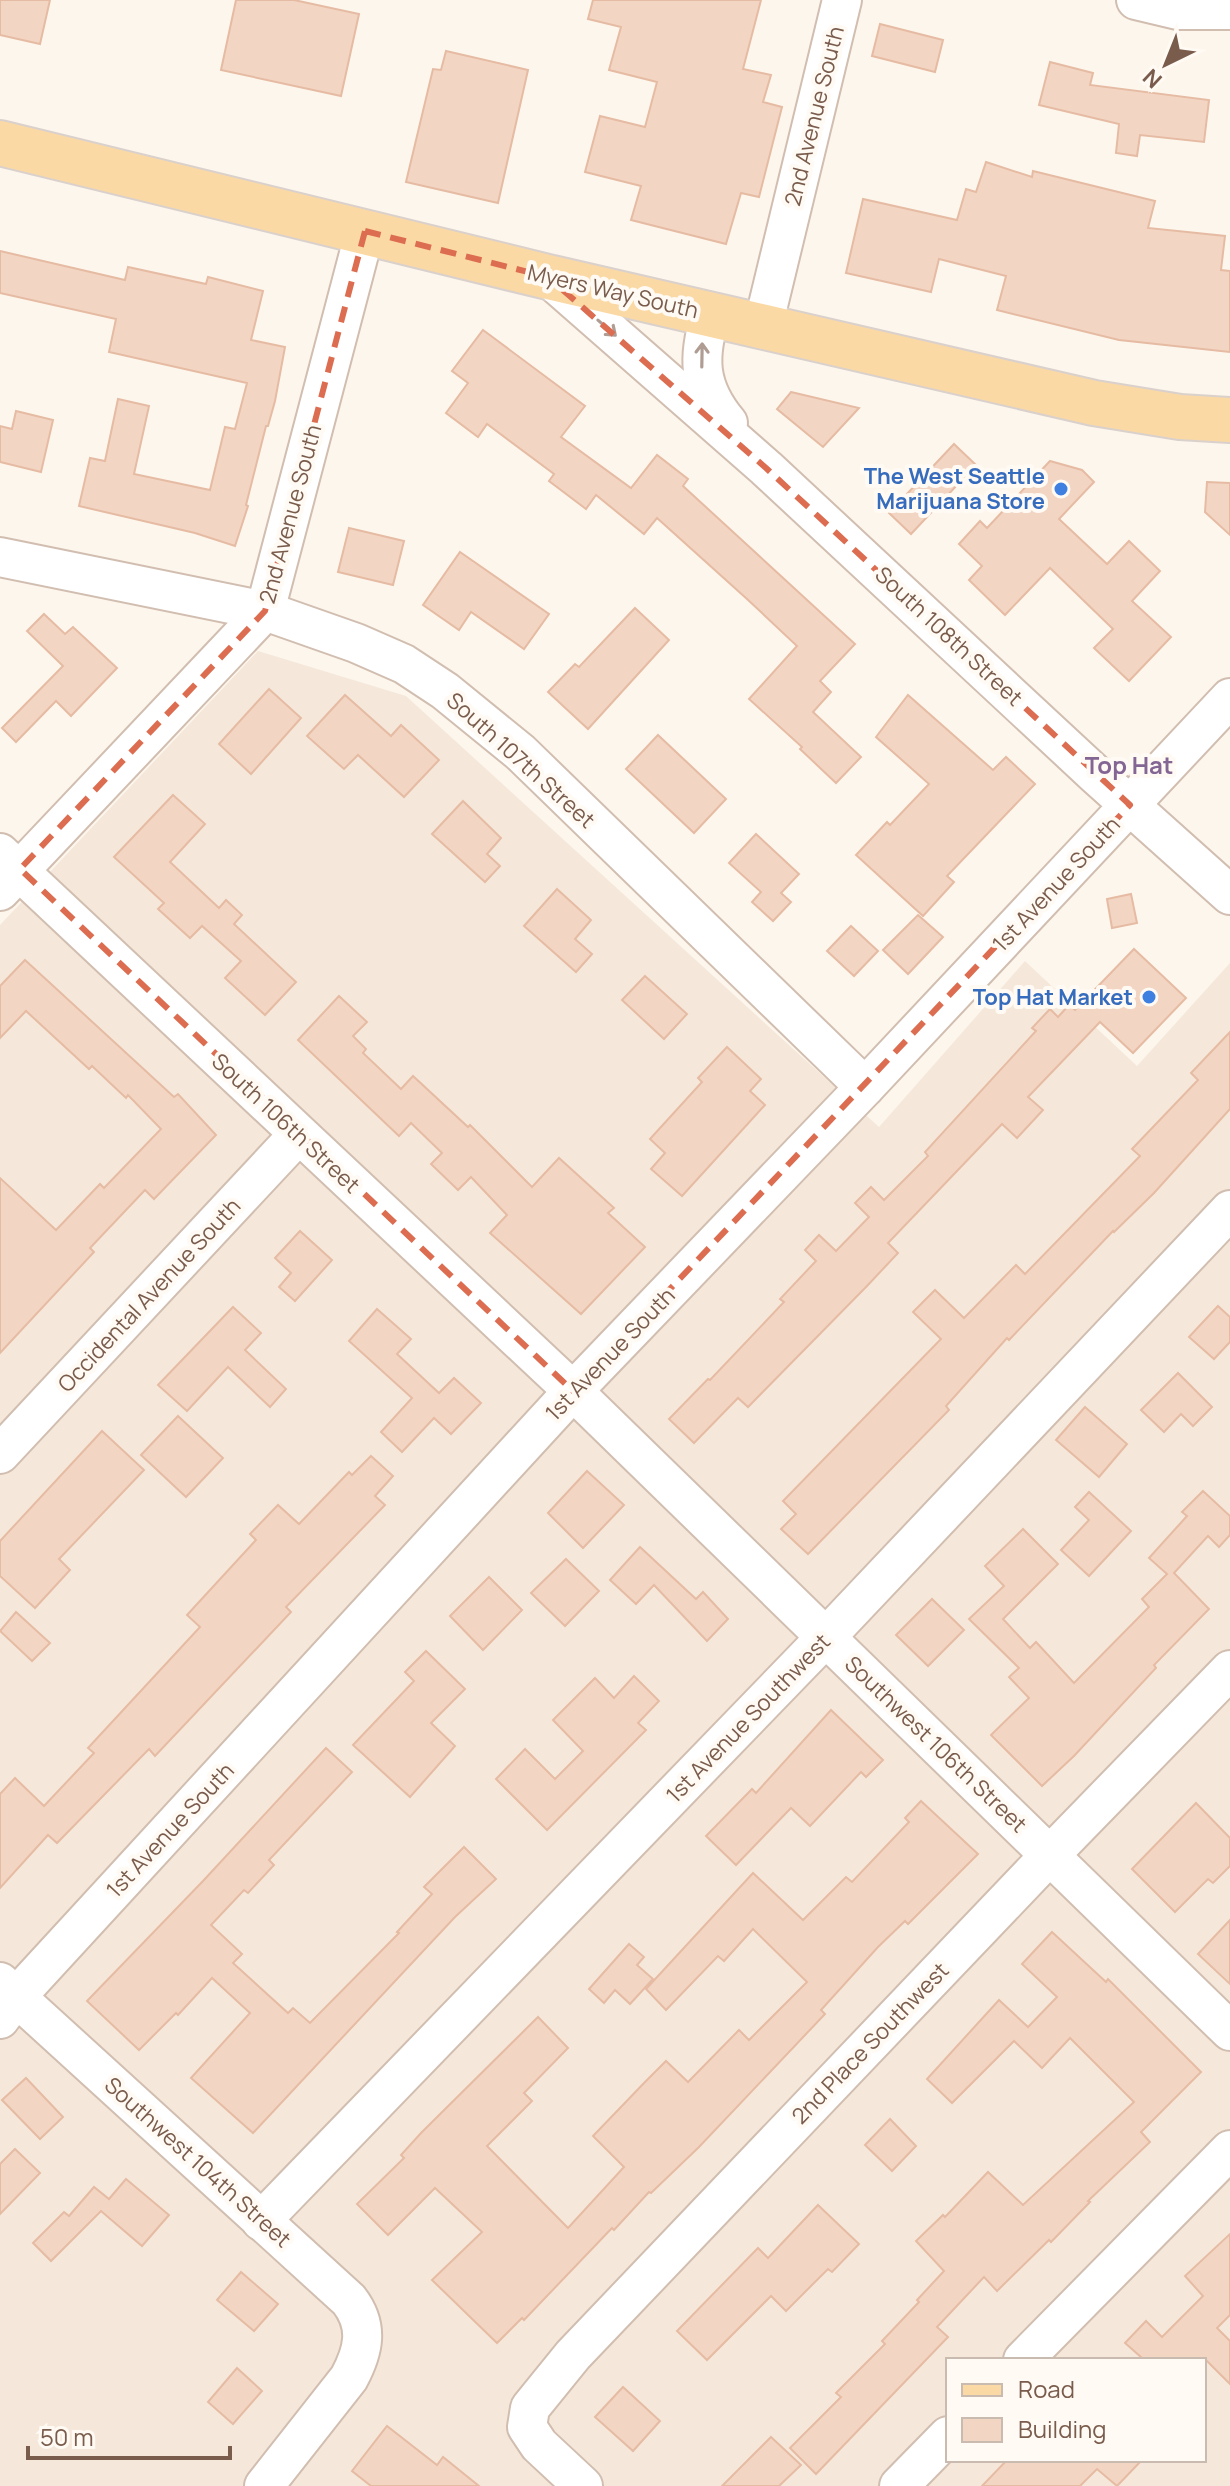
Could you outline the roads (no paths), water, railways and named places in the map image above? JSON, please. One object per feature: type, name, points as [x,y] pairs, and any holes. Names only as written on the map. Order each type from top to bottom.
[{"type":"main road","name":"Myers Way South","points":[[0,143],[548,277],[1137,412],[1230,420]]},
{"type":"street","name":"2nd Avenue South","points":[[763,326],[842,0]]},
{"type":"street","points":[[1136,0],[1178,10],[1230,10]]},
{"type":"street","name":"2nd Avenue South","points":[[7,871],[265,611],[365,231]]},
{"type":"street","name":"South 108th Street","points":[[548,277],[766,468],[1230,895]]},
{"type":"street","name":"South 108th Street","points":[[711,314],[703,339],[701,364],[704,383],[717,410],[766,468]]},
{"type":"street","name":"South 107th Street","points":[[0,557],[265,611],[356,643],[404,664],[445,691],[520,752],[865,1087]]},
{"type":"street","name":"1st Avenue South","points":[[5,1999],[573,1391],[865,1087],[1230,698]]},
{"type":"street","name":"South 106th Street","points":[[7,871],[298,1135],[573,1391]]},
{"type":"street","name":"Occidental Avenue South","points":[[0,1454],[298,1135]]},
{"type":"street","name":"1st Avenue Southwest","points":[[261,2221],[826,1637],[1230,1210]]},
{"type":"street","name":"Southwest 106th Street","points":[[573,1391],[1230,2031]]},
{"type":"street","name":"2nd Place Southwest","points":[[583,2486],[539,2445],[527,2427],[530,2408],[573,2355],[1230,1670]]},
{"type":"street","name":"Southwest 104th Street","points":[[5,1999],[261,2221],[349,2300],[360,2314],[362,2337],[359,2359],[349,2378],[264,2486]]},
{"type":"street","points":[[1025,2358],[1230,2150]]},
{"type":"street","points":[[899,2486],[946,2438]]},
{"type":"place","name":"The West Seattle Marijuana Store","points":[[1061,489]]},
{"type":"place","name":"Top Hat Market","points":[[1149,997]]},
{"type":"district","name":"Top Hat","points":[[1129,764]]}]
